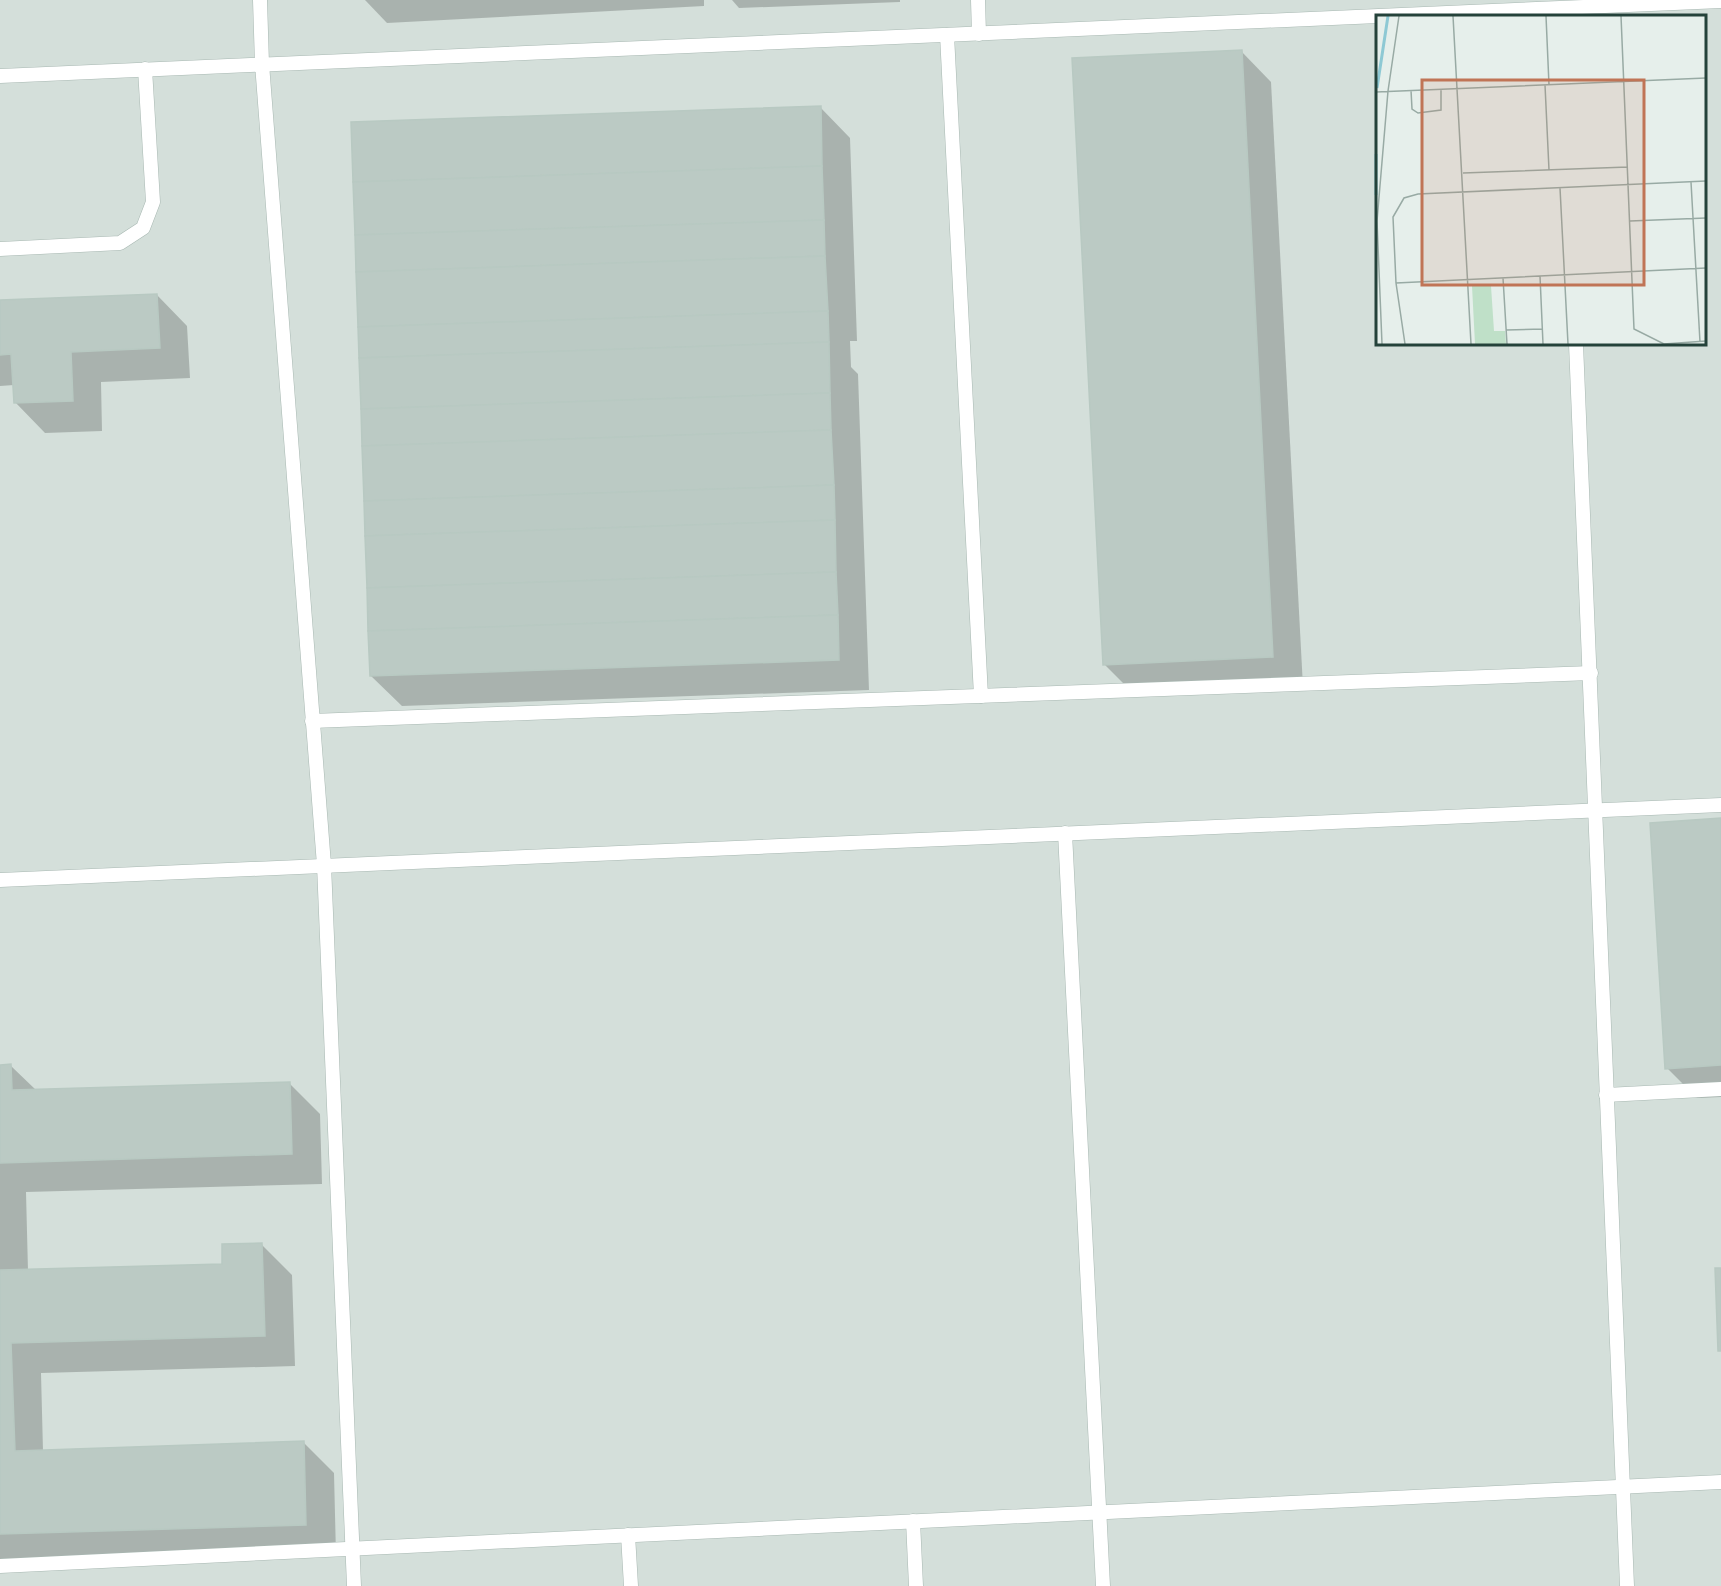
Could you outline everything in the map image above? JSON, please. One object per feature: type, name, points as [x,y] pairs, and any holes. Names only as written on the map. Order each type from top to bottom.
[{"type":"lane","points":[[260,0],[262,64],[324,865],[354,1586]]},
{"type":"lane","points":[[978,0],[980,34]]},
{"type":"lane","points":[[1405,15],[1721,1]]},
{"type":"lane","points":[[0,76],[1376,16]]},
{"type":"lane","points":[[947,35],[981,696]]},
{"type":"lane","points":[[0,249],[120,243],[143,228],[153,202],[146,69]]},
{"type":"lane","points":[[1576,345],[1597,810],[1626,1586]]},
{"type":"lane","points":[[312,722],[1591,673]]},
{"type":"lane","points":[[0,880],[1721,805]]},
{"type":"lane","points":[[1065,833],[1103,1586]]},
{"type":"lane","points":[[1606,1095],[1721,1089]]},
{"type":"lane","points":[[0,1566],[1721,1482]]},
{"type":"lane","points":[[913,1521],[916,1586]]},
{"type":"lane","points":[[628,1535],[630,1586]]},
{"type":"shaded area","points":[[0,0],[1721,0],[1721,1586],[0,1586]]},
{"type":"building","points":[[1242,50],[1273,657],[1103,665],[1072,58]]},
{"type":"building","points":[[821,106],[822,166],[353,182],[351,122]]},
{"type":"building","points":[[822,166],[824,220],[355,235],[353,182]]},
{"type":"building","points":[[824,220],[825,256],[356,272],[355,235]]},
{"type":"building","points":[[825,256],[828,311],[358,327],[356,272]]},
{"type":"building","points":[[157,294],[160,348],[71,352],[73,401],[14,403],[11,354],[0,355],[0,300]]},
{"type":"building","points":[[828,311],[829,342],[359,358],[358,327]]},
{"type":"building","points":[[829,342],[830,393],[361,409],[359,358]]},
{"type":"building","points":[[830,393],[831,430],[362,446],[361,409]]},
{"type":"building","points":[[831,430],[834,485],[364,501],[362,446]]},
{"type":"building","points":[[834,485],[835,520],[365,536],[364,501]]},
{"type":"building","points":[[835,520],[836,572],[367,588],[365,536]]},
{"type":"building","points":[[836,572],[838,615],[368,631],[367,588]]},
{"type":"building","points":[[838,615],[839,660],[370,676],[368,631]]},
{"type":"building","points":[[1721,818],[1721,1065],[1665,1069],[1650,823]]},
{"type":"building","points":[[11,1064],[12,1090],[290,1082],[292,1154],[0,1163],[0,1065]]},
{"type":"building","points":[[262,1243],[265,1336],[11,1343],[15,1451],[304,1441],[306,1525],[0,1534],[0,1270],[222,1264],[222,1244]]},
{"type":"building","points":[[1715,1268],[1721,1268],[1721,1351],[1718,1351]]}]
